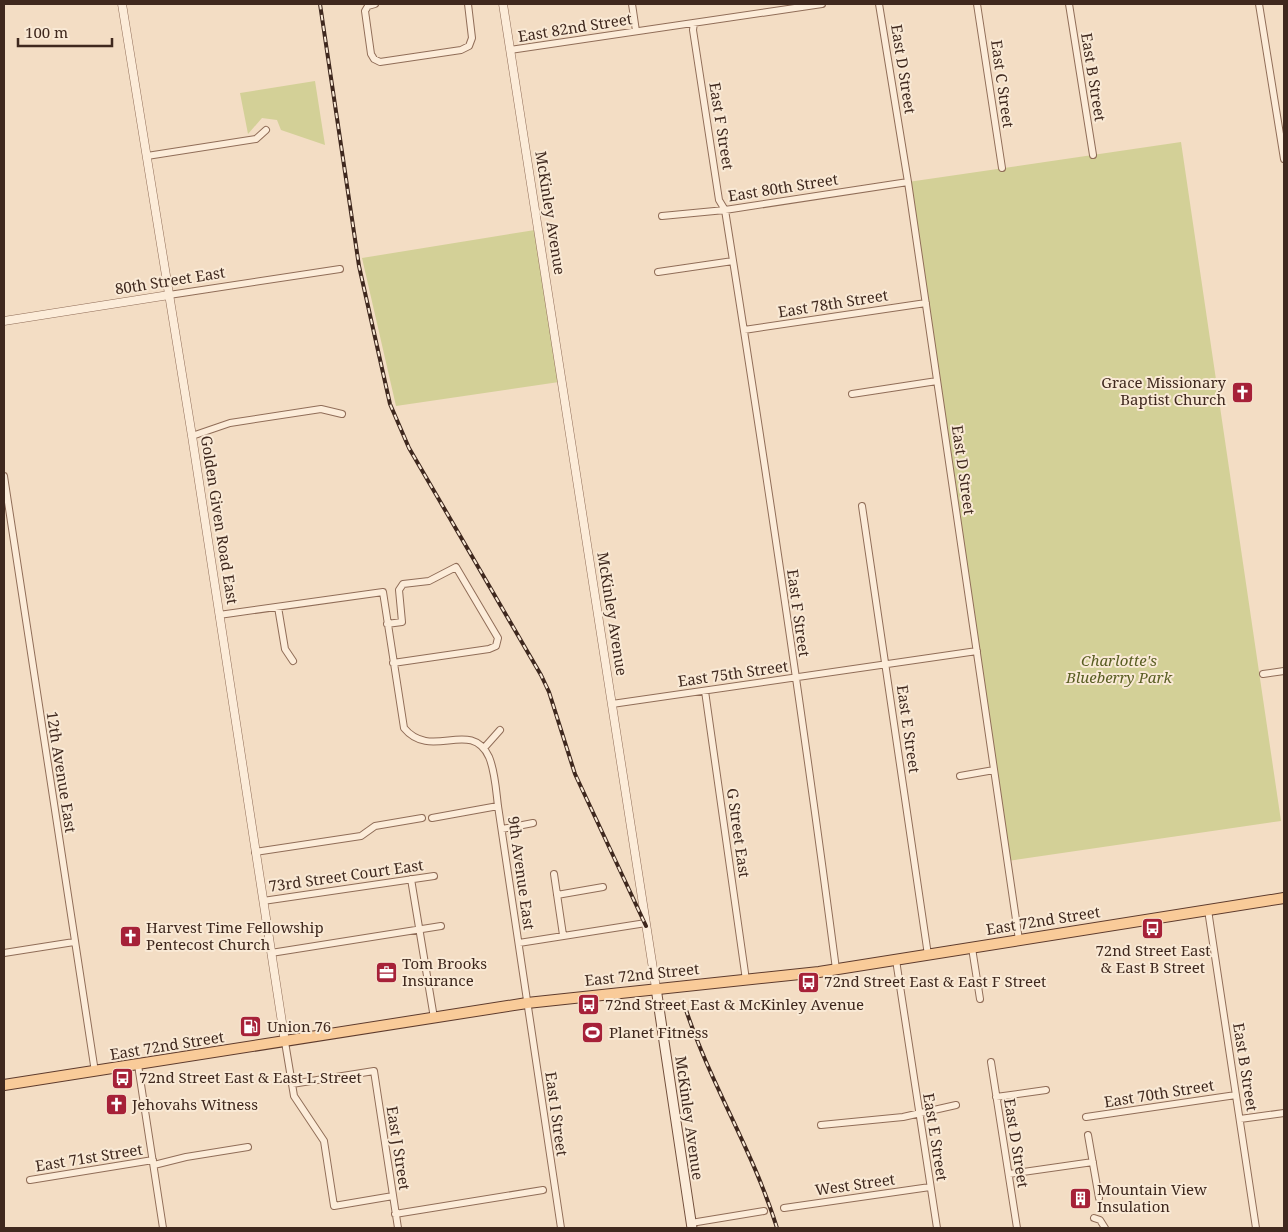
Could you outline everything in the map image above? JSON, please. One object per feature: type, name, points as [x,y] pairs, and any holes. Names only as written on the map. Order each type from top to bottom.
[{"type":"main road","name":"East 72nd Street","points":[[4,1085],[527,1003],[836,969],[1284,898]]},
{"type":"main road","name":"McKinley Avenue","points":[[656,988],[692,1226]]},
{"type":"street","name":"Golden Given Road East","points":[[122,4],[192,436],[285,1042]]},
{"type":"street","points":[[375,4],[366,8],[365,15],[371,54],[380,62],[461,50],[469,46],[472,38],[468,4]]},
{"type":"street","name":"McKinley Avenue","points":[[503,4],[656,988]]},
{"type":"street","points":[[632,4],[636,31]]},
{"type":"street","name":"East 82nd Street","points":[[510,50],[822,4]]},
{"type":"street","name":"East D Street","points":[[879,4],[908,182],[1019,940]]},
{"type":"street","name":"East C Street","points":[[977,4],[1002,168]]},
{"type":"street","name":"East B Street","points":[[1069,4],[1093,155]]},
{"type":"street","points":[[1259,4],[1282,129],[1284,160]]},
{"type":"street","name":"East F Street","points":[[694,23],[719,200],[725,210],[744,330],[836,969]]},
{"type":"street","points":[[147,156],[256,139],[266,130]]},
{"type":"street","name":"East 80th Street","points":[[662,216],[725,210],[908,182]]},
{"type":"street","points":[[658,272],[733,261]]},
{"type":"street","name":"80th Street East","points":[[4,321],[340,269]]},
{"type":"street","name":"East 78th Street","points":[[744,330],[926,303]]},
{"type":"street","points":[[852,394],[937,381]]},
{"type":"street","points":[[192,436],[230,423],[321,409],[342,414]]},
{"type":"street","name":"12th Avenue East","points":[[4,476],[95,1072]]},
{"type":"street","name":"East E Street","points":[[862,506],[928,954]]},
{"type":"street","points":[[387,624],[402,622],[399,590],[403,584],[429,581],[456,567],[493,626],[498,638],[498,644],[483,650],[393,663]]},
{"type":"street","points":[[219,616],[383,592],[404,728],[412,736],[430,743],[465,739],[484,748],[500,730]]},
{"type":"street","points":[[278,607],[285,649],[294,661]]},
{"type":"street","name":"East 75th Street","points":[[612,704],[977,650]]},
{"type":"street","points":[[1263,674],[1284,670]]},
{"type":"street","name":"G Street East","points":[[705,691],[746,980]]},
{"type":"street","name":"9th Avenue East","points":[[484,748],[491,764],[502,829],[527,1003]]},
{"type":"street","points":[[960,776],[994,770]]},
{"type":"street","points":[[432,818],[498,806]]},
{"type":"street","points":[[255,852],[361,836],[374,826],[422,818]]},
{"type":"street","points":[[502,829],[533,823]]},
{"type":"street","points":[[554,874],[563,935]]},
{"type":"street","name":"73rd Street Court East","points":[[262,902],[434,876]]},
{"type":"street","points":[[412,880],[434,1018]]},
{"type":"street","points":[[557,895],[603,887]]},
{"type":"street","name":"East B Street","points":[[1208,910],[1256,1228]]},
{"type":"street","points":[[518,942],[646,923]]},
{"type":"street","points":[[271,953],[441,926]]},
{"type":"street","points":[[4,953],[74,942]]},
{"type":"street","points":[[972,948],[980,999]]},
{"type":"street","name":"East E Street","points":[[896,960],[937,1228]]},
{"type":"street","name":"East I Street","points":[[527,1003],[561,1228]]},
{"type":"street","points":[[285,1042],[297,1103],[319,1130],[324,1141],[334,1206],[393,1196]]},
{"type":"street","name":"East D Street","points":[[991,1062],[1017,1228]]},
{"type":"street","points":[[138,1065],[163,1228]]},
{"type":"street","name":"East J Street","points":[[292,1084],[374,1071],[398,1228]]},
{"type":"street","points":[[996,1097],[1046,1090]]},
{"type":"street","name":"East 70th Street","points":[[1086,1118],[1236,1095]]},
{"type":"street","points":[[821,1125],[844,1121],[872,1121],[956,1104]]},
{"type":"street","points":[[1240,1119],[1284,1113]]},
{"type":"street","points":[[1088,1135],[1099,1198]]},
{"type":"street","name":"East 71st Street","points":[[30,1180],[153,1163],[248,1147]]},
{"type":"street","points":[[1009,1174],[1093,1162]]},
{"type":"street","name":"West Street","points":[[784,1208],[930,1187]]},
{"type":"street","points":[[395,1214],[543,1190]]},
{"type":"street","points":[[692,1226],[764,1211]]},
{"type":"street","points":[[1094,1218],[1100,1220],[1105,1228]]},
{"type":"green space","points":[[315,81],[325,145],[281,130],[277,120],[262,118],[248,134],[240,93]]},
{"type":"green space","name":"Charlotte's Blueberry Park","points":[[1181,142],[1281,821],[1008,861],[908,182]]},
{"type":"green space","points":[[535,230],[559,382],[396,406],[362,258]]},
{"type":"railway","points":[[320,4],[359,266],[390,404],[409,448],[541,675],[549,692],[575,774],[646,926]]},
{"type":"railway","points":[[686,1010],[696,1038],[757,1173],[777,1228]]},
{"type":"place","name":"Grace Missionary Baptist Church","points":[[1242,392]]},
{"type":"place","name":"72nd Street East & East B Street","points":[[1153,928]]},
{"type":"place","name":"Harvest Time Fellowship Pentecost Church","points":[[130,937]]},
{"type":"place","name":"Tom Brooks Insurance","points":[[386,973]]},
{"type":"place","name":"72nd Street East & East F Street","points":[[808,982]]},
{"type":"place","name":"72nd Street East & McKinley Avenue","points":[[589,1005]]},
{"type":"place","name":"Union 76","points":[[251,1027]]},
{"type":"place","name":"Planet Fitness","points":[[593,1033]]},
{"type":"place","name":"72nd Street East & East L Street","points":[[123,1078]]},
{"type":"place","name":"Jehovahs Witness","points":[[116,1105]]},
{"type":"place","name":"Mountain View Insulation","points":[[1081,1199]]}]
